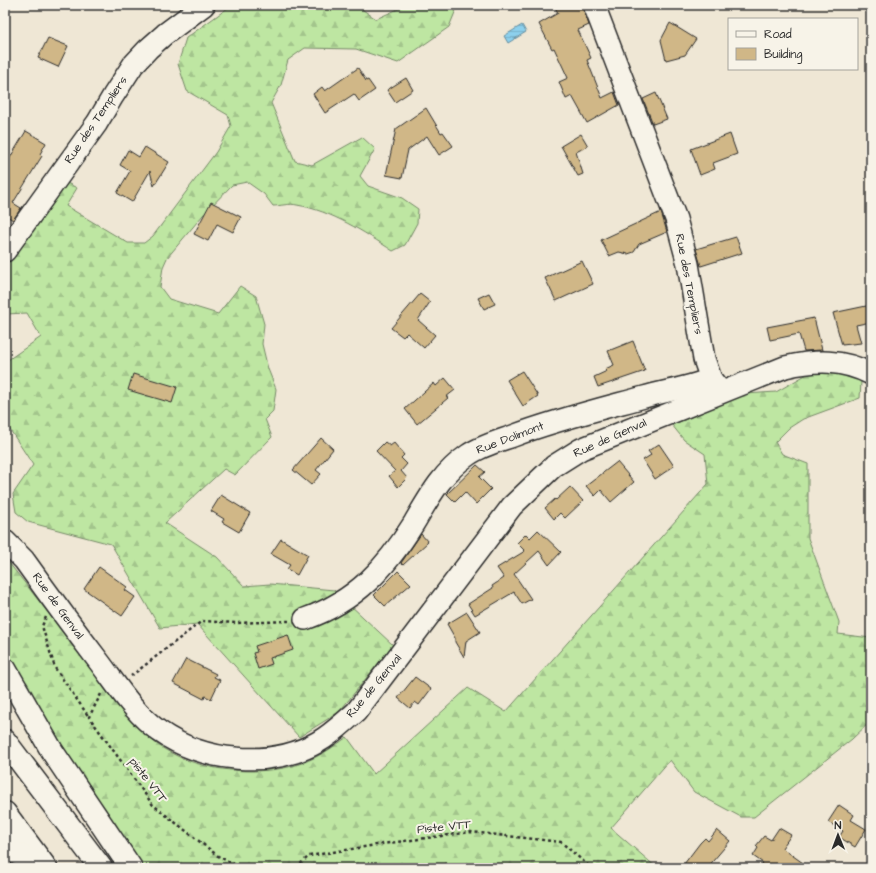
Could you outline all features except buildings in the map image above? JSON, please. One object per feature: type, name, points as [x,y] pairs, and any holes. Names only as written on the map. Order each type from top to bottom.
[{"type":"highway","points":[[5,669],[52,751],[131,868]]},
{"type":"highway","points":[[5,741],[101,868]]},
{"type":"highway","points":[[5,813],[46,868]]},
{"type":"highway","points":[[5,845],[10,850],[46,868]]},
{"type":"street","name":"Rue des Templiers","points":[[5,251],[97,123],[133,66],[154,44],[204,5]]},
{"type":"street","name":"Rue des Templiers","points":[[594,5],[658,169],[680,234],[688,264],[701,342],[716,385]]},
{"type":"street","points":[[716,385],[810,362],[836,362],[849,365],[871,374]]},
{"type":"street","name":"Rue Dolimont","points":[[305,619],[338,605],[349,598],[372,578],[384,565],[414,523],[427,498],[453,468],[469,454],[493,443],[552,423],[716,385]]},
{"type":"street","name":"Rue de Genval","points":[[5,541],[24,560],[133,707],[159,731],[177,742],[216,756],[253,759],[291,753],[318,743],[331,734],[356,712],[512,506],[554,466],[581,449],[716,385]]},
{"type":"path","name":"piste VTT","points":[[54,602],[42,626],[55,668],[89,717],[153,805],[218,856],[241,868]]},
{"type":"path","points":[[89,717],[110,677],[128,679],[202,621],[275,623],[305,619]]},
{"type":"path","name":"Piste VTT","points":[[296,868],[309,856],[471,832],[561,842],[591,868]]},
{"type":"green space","points":[[232,5],[356,5],[376,19],[407,5],[458,5],[449,27],[398,63],[356,49],[305,48],[288,60],[281,85],[271,103],[295,161],[312,165],[362,137],[375,149],[360,176],[368,186],[402,198],[418,209],[417,223],[405,245],[393,251],[347,223],[323,212],[294,204],[273,206],[264,194],[247,182],[232,185],[203,215],[167,258],[163,267],[160,287],[169,299],[218,314],[240,286],[256,296],[264,324],[262,344],[268,369],[276,389],[273,411],[265,419],[272,437],[235,475],[224,469],[165,523],[217,557],[244,586],[270,584],[334,590],[393,645],[339,712],[299,737],[197,624],[160,628],[111,544],[28,522],[16,512],[13,494],[33,465],[5,422],[5,362],[41,337],[27,313],[5,314],[5,262],[63,181],[77,188],[66,206],[128,243],[144,243],[153,236],[216,152],[231,126],[228,115],[187,91],[178,64],[186,38]]},
{"type":"green space","points":[[816,369],[847,370],[861,382],[860,398],[803,419],[789,428],[775,442],[782,454],[808,464],[808,538],[839,622],[838,634],[871,638],[871,721],[852,739],[754,817],[741,817],[694,792],[670,760],[611,828],[657,868],[140,868],[61,755],[5,650],[5,558],[132,721],[141,731],[161,747],[194,763],[205,766],[229,770],[253,771],[280,769],[303,763],[314,758],[347,737],[374,774],[468,688],[506,712],[708,484],[705,454],[684,440],[672,425],[746,394],[776,392]]},
{"type":"water","points":[[522,25],[526,32],[508,43],[504,36]]}]
